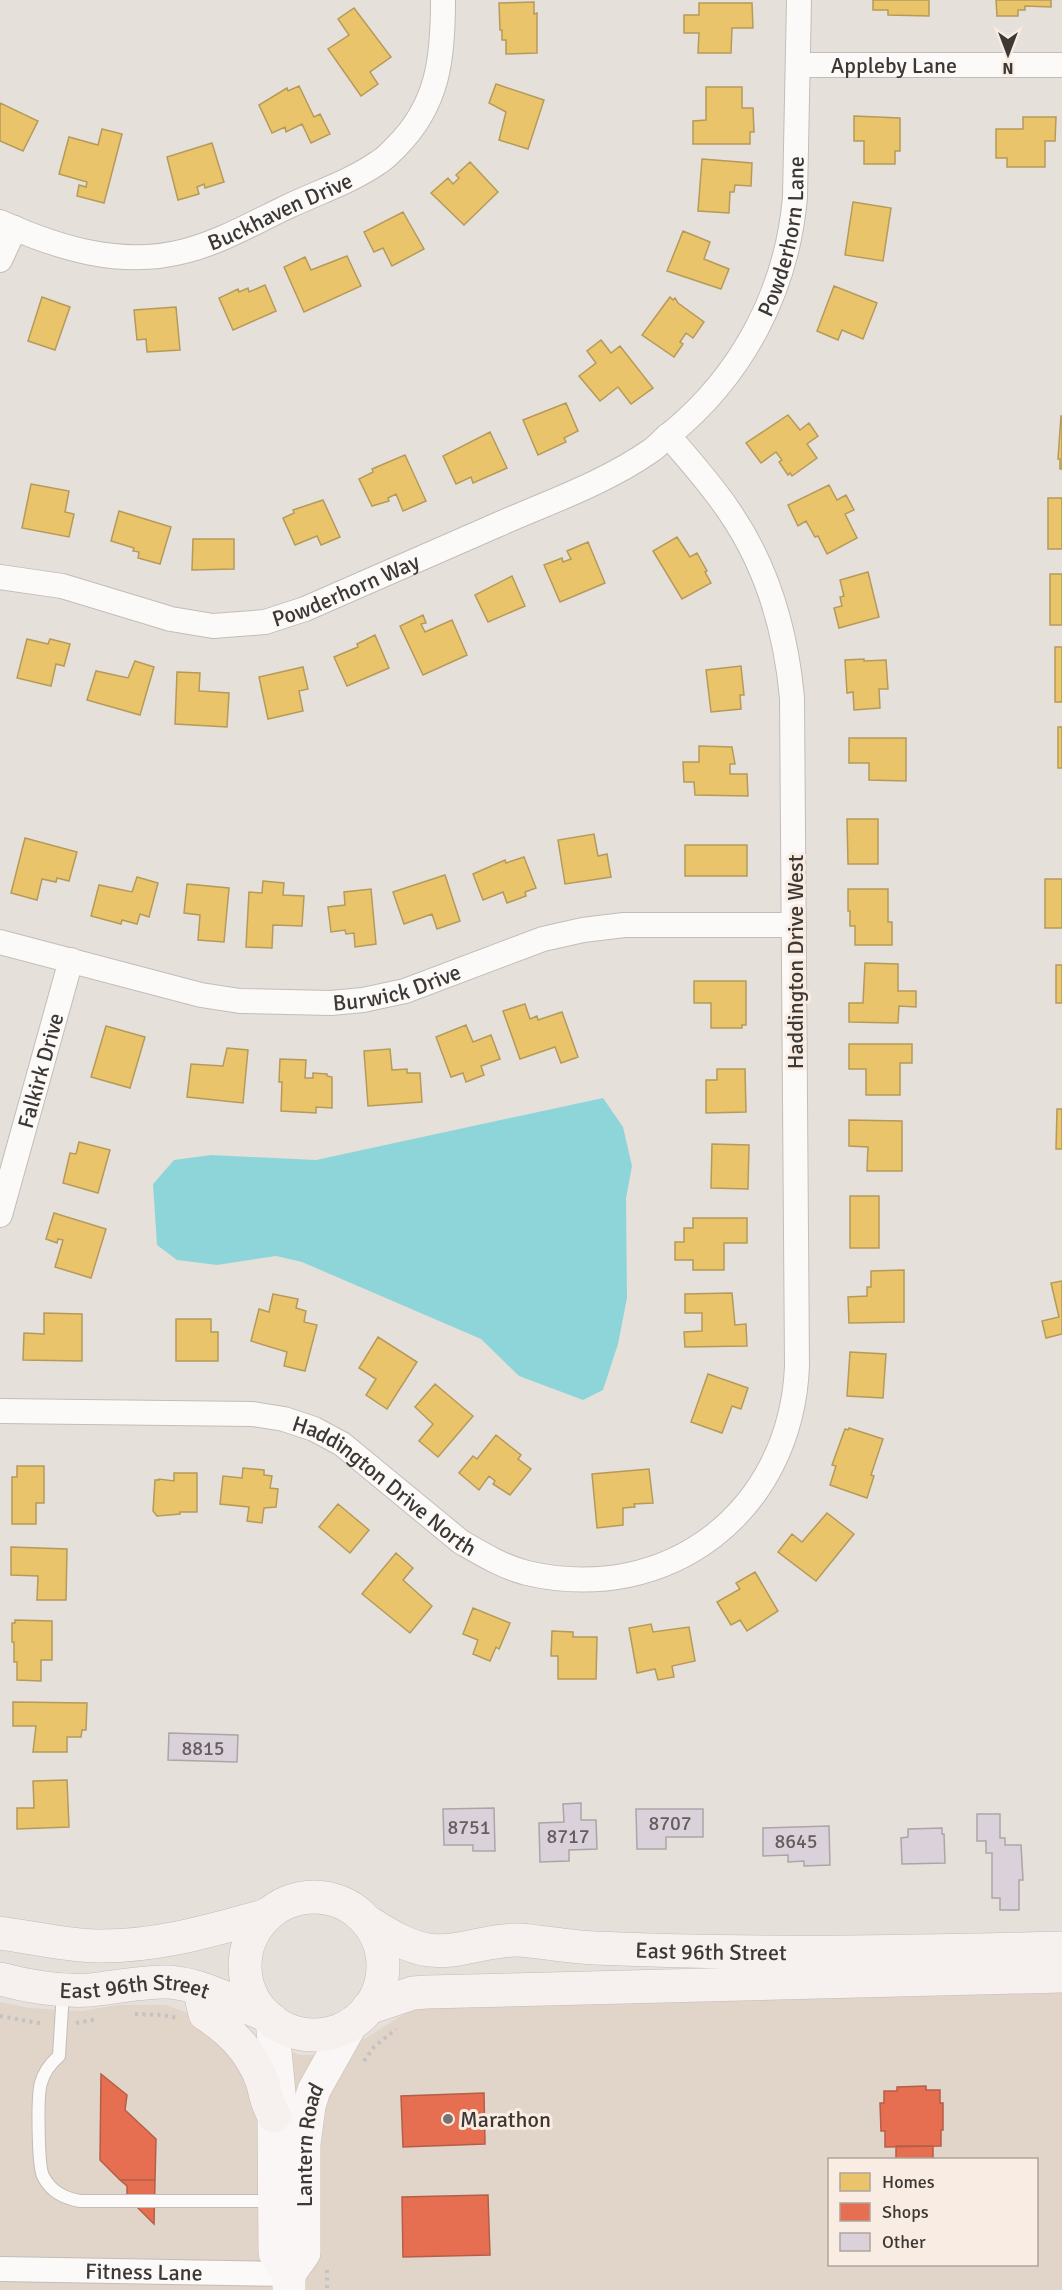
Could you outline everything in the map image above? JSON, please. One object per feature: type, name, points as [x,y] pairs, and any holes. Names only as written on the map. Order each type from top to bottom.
[{"type":"main road","points":[[308,1897],[330,1898],[351,1908],[368,1922],[379,1943],[383,1966],[379,1988],[359,2016],[330,2033],[307,2034],[285,2028],[269,2018],[252,1997],[245,1976],[246,1953],[253,1932],[267,1915],[286,1902],[308,1897]]},
{"type":"main road","name":"East 96th Street","points":[[0,1933],[76,1944],[137,1945],[199,1934],[267,1915]]},
{"type":"main road","name":"East 96th Street","points":[[368,1922],[401,1942],[427,1950],[440,1951],[517,1940],[593,1948],[699,1951],[912,1952],[1062,1948]]},
{"type":"main road","name":"East 96th Street","points":[[359,2016],[412,1993],[420,1992],[1062,1976]]},
{"type":"main road","name":"East 96th Street","points":[[0,1979],[46,1989],[63,1990],[93,1990],[150,1982],[172,1983],[199,1988],[269,2018]]},
{"type":"main road","points":[[199,1988],[205,2014],[232,2034],[252,2061],[262,2080],[267,2104],[274,2116]]},
{"type":"street","name":"Buckhaven Drive","points":[[7,225],[68,249],[107,256],[136,258],[184,252],[212,242],[362,172],[379,162],[402,141],[426,106],[441,57],[443,0]]},
{"type":"street","name":"Powderhorn Lane","points":[[668,435],[684,424],[706,402],[744,353],[759,326],[775,288],[787,248],[794,207],[799,0]]},
{"type":"street","name":"Appleby Lane","points":[[798,65],[1062,65]]},
{"type":"street","points":[[0,260],[7,225]]},
{"type":"street","name":"Powderhorn Way","points":[[0,577],[62,586],[171,619],[213,626],[265,622],[305,609],[592,484],[652,450],[668,435]]},
{"type":"street","name":"Haddington Drive West","points":[[668,435],[713,489],[747,541],[764,577],[783,636],[792,698],[796,1386],[788,1428],[781,1448],[767,1476],[743,1509]]},
{"type":"street","name":"Burwick Drive","points":[[0,942],[201,995],[240,1001],[331,1003],[363,1000],[405,991],[543,939],[583,930],[624,925],[794,925]]},
{"type":"street","name":"Falkirk Drive","points":[[0,1215],[71,960]]},
{"type":"street","name":"Haddington Drive North","points":[[0,1411],[252,1414],[284,1419],[314,1429],[342,1444],[461,1542],[497,1562],[526,1573],[566,1580],[597,1580],[627,1576],[657,1568],[694,1550],[720,1532],[743,1509]]},
{"type":"street","name":"Lantern Road","points":[[289,2282],[304,2253],[304,2144],[309,2106],[314,2090],[359,2016]]},
{"type":"street","name":"Lantern Road","points":[[269,2018],[280,2103],[274,2116],[275,2253],[289,2282]]},
{"type":"street","name":"Fitness Lane","points":[[0,2269],[289,2282]]},
{"type":"lane","points":[[63,1990],[59,2056],[49,2065],[40,2086],[41,2170],[54,2190],[61,2196],[80,2201],[275,2202]]},
{"type":"path","points":[[126,2015],[162,2015],[182,2019]]},
{"type":"path","points":[[0,2016],[39,2024]]},
{"type":"path","points":[[80,2023],[108,2017]]},
{"type":"path","points":[[359,2067],[384,2037],[401,2026]]},
{"type":"path","points":[[326,2262],[327,2290]]},
{"type":"shaded area","points":[[1062,1993],[1062,2290],[0,2290],[0,2002],[29,2008],[82,2011],[118,2005],[166,2005],[300,2055],[322,2055],[366,2038],[409,2011],[466,2002]]},
{"type":"water","points":[[603,1098],[623,1127],[632,1166],[626,1198],[627,1298],[618,1344],[603,1390],[583,1400],[519,1376],[481,1339],[302,1262],[276,1256],[217,1265],[177,1260],[157,1245],[153,1184],[174,1160],[211,1155],[316,1160]]},
{"type":"building: Homes","points":[[873,0],[929,0],[929,16],[888,15],[888,10],[873,10]]},
{"type":"building: Homes","points":[[996,0],[1051,0],[1051,7],[1025,6],[1025,10],[1018,10],[1018,16],[997,16]]},
{"type":"building: Homes","points":[[534,2],[534,14],[537,13],[537,53],[506,54],[506,40],[502,40],[502,30],[500,30],[499,3]]},
{"type":"building: Homes","points":[[699,3],[752,3],[753,28],[732,28],[731,53],[698,53],[699,33],[684,33],[684,15],[699,15]]},
{"type":"building: Homes","points":[[354,8],[391,57],[370,72],[378,84],[361,96],[328,49],[349,35],[338,19]]},
{"type":"building: Homes","points":[[496,84],[544,100],[528,149],[499,140],[506,112],[489,103]]},
{"type":"building: Homes","points":[[299,86],[314,117],[320,114],[330,134],[311,143],[302,124],[286,132],[285,127],[272,133],[259,105],[287,88],[288,91]]},
{"type":"building: Homes","points":[[706,87],[742,87],[742,108],[753,108],[754,132],[750,132],[750,144],[693,144],[693,121],[706,120]]},
{"type":"building: Homes","points":[[0,103],[38,121],[23,151],[0,141]]},
{"type":"building: Homes","points":[[854,116],[900,118],[900,151],[895,151],[895,164],[864,164],[864,141],[854,141]]},
{"type":"building: Homes","points":[[1023,117],[1056,117],[1055,141],[1045,141],[1045,167],[1007,167],[1007,158],[996,158],[996,129],[1023,129]]},
{"type":"building: Homes","points":[[102,129],[122,134],[104,203],[77,196],[79,185],[86,187],[87,182],[59,174],[69,137],[98,145]]},
{"type":"building: Homes","points":[[212,143],[224,182],[205,188],[204,184],[197,187],[199,194],[178,200],[167,157]]},
{"type":"building: Homes","points":[[702,159],[752,163],[751,186],[735,185],[734,192],[730,192],[729,213],[698,211]]},
{"type":"building: Homes","points":[[470,162],[498,192],[464,225],[431,193],[448,178],[453,184],[459,178],[456,175]]},
{"type":"building: Homes","points":[[853,202],[891,208],[883,261],[845,255]]},
{"type":"building: Homes","points":[[403,212],[424,249],[392,266],[383,248],[374,252],[364,232]]},
{"type":"building: Homes","points":[[683,231],[710,242],[704,259],[729,269],[721,289],[667,271]]},
{"type":"building: Homes","points":[[347,256],[361,286],[304,312],[284,267],[305,257],[311,270]]},
{"type":"building: Homes","points":[[265,285],[276,311],[233,330],[219,298],[238,289],[239,292],[248,288],[249,292]]},
{"type":"building: Homes","points":[[834,286],[877,303],[863,339],[842,330],[838,340],[817,331]]},
{"type":"building: Homes","points":[[42,297],[70,307],[55,350],[28,341]]},
{"type":"building: Homes","points":[[670,297],[673,300],[675,298],[678,303],[704,322],[693,338],[686,333],[680,342],[683,344],[674,357],[642,335]]},
{"type":"building: Homes","points":[[176,307],[180,350],[147,352],[146,339],[137,340],[134,310]]},
{"type":"building: Homes","points":[[601,340],[611,353],[620,346],[653,388],[631,404],[618,387],[600,401],[579,376],[596,363],[587,351]]},
{"type":"building: Homes","points":[[566,403],[578,431],[564,438],[566,442],[538,455],[523,420]]},
{"type":"building: Homes","points":[[788,415],[800,430],[809,423],[818,436],[807,444],[817,458],[792,476],[790,473],[788,475],[779,462],[782,460],[776,452],[761,463],[746,443]]},
{"type":"building: Homes","points":[[1061,416],[1062,469],[1060,469],[1060,459],[1058,459]]},
{"type":"building: Homes","points":[[490,432],[507,468],[473,483],[471,477],[456,484],[443,456]]},
{"type":"building: Homes","points":[[405,455],[426,501],[403,511],[396,494],[388,498],[389,501],[372,506],[359,479],[373,472],[372,469]]},
{"type":"building: Homes","points":[[31,484],[69,491],[65,512],[74,514],[69,537],[22,528]]},
{"type":"building: Homes","points":[[829,485],[837,500],[846,495],[854,510],[845,514],[857,538],[827,554],[818,536],[815,537],[806,521],[798,526],[788,505]]},
{"type":"building: Homes","points":[[1048,498],[1062,498],[1062,549],[1048,549]]},
{"type":"building: Homes","points":[[323,500],[340,537],[321,545],[317,536],[295,545],[283,518],[294,513],[293,510]]},
{"type":"building: Homes","points":[[119,511],[171,527],[160,564],[138,558],[139,552],[133,551],[134,548],[111,541]]},
{"type":"building: Homes","points":[[677,537],[690,557],[697,553],[711,583],[682,599],[653,551]]},
{"type":"building: Homes","points":[[193,539],[234,539],[234,569],[192,570]]},
{"type":"building: Homes","points":[[588,542],[605,583],[560,602],[544,565],[562,558],[563,562],[571,559],[567,551]]},
{"type":"building: Homes","points":[[868,572],[879,617],[839,628],[834,608],[842,606],[840,597],[844,596],[840,580]]},
{"type":"building: Homes","points":[[1050,574],[1062,574],[1062,625],[1050,625]]},
{"type":"building: Homes","points":[[512,576],[525,606],[488,622],[475,595]]},
{"type":"building: Homes","points":[[423,615],[426,623],[421,624],[425,632],[452,620],[467,655],[423,675],[400,626]]},
{"type":"building: Homes","points":[[375,635],[389,668],[347,686],[334,657],[358,647],[357,644]]},
{"type":"building: Homes","points":[[27,639],[48,644],[50,639],[70,644],[64,666],[56,664],[51,686],[17,678]]},
{"type":"building: Homes","points":[[1055,647],[1062,647],[1062,702],[1055,702]]},
{"type":"building: Homes","points":[[864,659],[864,661],[886,660],[888,689],[879,689],[880,708],[854,710],[853,692],[847,693],[845,660]]},
{"type":"building: Homes","points":[[135,661],[154,667],[140,715],[87,700],[96,671],[128,678]]},
{"type":"building: Homes","points":[[741,666],[744,695],[740,695],[741,709],[711,712],[706,670]]},
{"type":"building: Homes","points":[[303,667],[308,689],[299,691],[303,711],[268,719],[259,677]]},
{"type":"building: Homes","points":[[177,672],[200,673],[199,691],[229,693],[227,727],[175,724]]},
{"type":"building: Homes","points":[[1058,727],[1062,727],[1062,768],[1058,768]]},
{"type":"building: Homes","points":[[849,738],[906,738],[906,781],[869,780],[869,763],[849,763]]},
{"type":"building: Homes","points":[[699,746],[732,747],[735,764],[730,764],[730,774],[747,774],[748,796],[695,795],[694,782],[684,782],[683,762],[699,762]]},
{"type":"building: Homes","points":[[847,819],[878,819],[878,864],[848,864]]},
{"type":"building: Homes","points":[[594,834],[598,856],[607,854],[611,877],[565,884],[558,840]]},
{"type":"building: Homes","points":[[25,838],[77,852],[69,881],[57,878],[56,882],[42,879],[37,900],[11,893]]},
{"type":"building: Homes","points":[[685,845],[747,845],[747,876],[685,876]]},
{"type":"building: Homes","points":[[524,857],[536,888],[525,892],[526,896],[507,903],[503,892],[483,900],[473,874],[505,860],[506,863]]},
{"type":"building: Homes","points":[[445,875],[460,921],[437,929],[432,914],[404,924],[393,892]]},
{"type":"building: Homes","points":[[137,877],[158,883],[149,917],[140,914],[137,924],[122,920],[121,924],[91,916],[99,885],[132,892]]},
{"type":"building: Homes","points":[[1045,879],[1062,879],[1062,928],[1045,928]]},
{"type":"building: Homes","points":[[263,881],[284,883],[283,895],[304,896],[302,926],[273,925],[272,948],[246,947],[249,892],[262,893]]},
{"type":"building: Homes","points":[[187,884],[229,888],[224,942],[198,940],[200,915],[184,913]]},
{"type":"building: Homes","points":[[371,889],[376,944],[355,947],[354,933],[346,934],[345,930],[331,932],[328,907],[345,905],[344,892]]},
{"type":"building: Homes","points":[[848,889],[888,889],[888,922],[892,922],[892,945],[855,945],[855,926],[850,926],[850,911],[848,911]]},
{"type":"building: Homes","points":[[865,963],[898,964],[898,991],[916,991],[916,1007],[899,1006],[898,1023],[849,1022],[849,1003],[863,1003]]},
{"type":"building: Homes","points":[[1056,965],[1062,965],[1062,1003],[1056,1003]]},
{"type":"building: Homes","points":[[694,981],[746,981],[746,1025],[742,1025],[742,1028],[711,1028],[711,1003],[694,1003]]},
{"type":"building: Homes","points":[[525,1004],[530,1019],[537,1016],[538,1020],[562,1012],[578,1057],[561,1063],[555,1047],[520,1059],[503,1011]]},
{"type":"building: Homes","points":[[466,1025],[473,1042],[491,1035],[500,1059],[481,1066],[484,1075],[466,1082],[463,1073],[451,1077],[436,1037]]},
{"type":"building: Homes","points":[[106,1026],[145,1037],[130,1088],[91,1077]]},
{"type":"building: Homes","points":[[849,1044],[912,1044],[912,1063],[900,1063],[900,1095],[866,1095],[866,1069],[849,1069]]},
{"type":"building: Homes","points":[[227,1048],[248,1050],[243,1103],[187,1097],[191,1064],[223,1066]]},
{"type":"building: Homes","points":[[390,1049],[392,1070],[407,1069],[407,1073],[420,1073],[422,1102],[368,1106],[364,1051]]},
{"type":"building: Homes","points":[[280,1059],[306,1060],[305,1078],[313,1078],[313,1073],[327,1074],[332,1077],[332,1108],[316,1107],[316,1113],[281,1111]]},
{"type":"building: Homes","points":[[717,1069],[745,1069],[746,1112],[706,1113],[706,1080],[717,1080]]},
{"type":"building: Homes","points":[[1057,1109],[1062,1109],[1062,1149],[1056,1149]]},
{"type":"building: Homes","points":[[849,1120],[902,1121],[902,1171],[867,1171],[868,1147],[849,1146]]},
{"type":"building: Homes","points":[[79,1142],[110,1150],[98,1193],[63,1183],[70,1153],[76,1154]]},
{"type":"building: Homes","points":[[712,1144],[749,1145],[748,1189],[711,1188]]},
{"type":"building: Homes","points":[[850,1196],[879,1196],[879,1248],[850,1248]]},
{"type":"building: Homes","points":[[54,1213],[106,1229],[91,1278],[55,1267],[63,1240],[58,1239],[57,1243],[46,1239]]},
{"type":"building: Homes","points":[[693,1218],[747,1218],[747,1243],[724,1243],[724,1270],[693,1270],[693,1260],[675,1260],[675,1242],[684,1242],[684,1228],[693,1228]]},
{"type":"building: Homes","points":[[904,1270],[904,1322],[849,1323],[848,1297],[867,1296],[867,1287],[871,1287],[871,1271]]},
{"type":"building: Homes","points":[[1062,1281],[1062,1334],[1046,1338],[1042,1321],[1059,1317],[1051,1283]]},
{"type":"building: Homes","points":[[732,1293],[735,1325],[746,1324],[747,1346],[685,1347],[684,1332],[702,1331],[702,1313],[685,1313],[685,1294]]},
{"type":"building: Homes","points":[[273,1294],[298,1299],[296,1308],[306,1311],[304,1322],[317,1325],[305,1371],[284,1366],[287,1352],[251,1341],[259,1309],[269,1312]]},
{"type":"building: Homes","points":[[44,1313],[82,1314],[82,1361],[23,1360],[24,1333],[44,1334]]},
{"type":"building: Homes","points":[[176,1319],[211,1319],[211,1332],[218,1332],[218,1361],[176,1361]]},
{"type":"building: Homes","points":[[378,1337],[417,1362],[387,1409],[366,1395],[376,1379],[359,1368]]},
{"type":"building: Homes","points":[[850,1352],[886,1354],[883,1398],[847,1396]]},
{"type":"building: Homes","points":[[708,1374],[748,1388],[741,1409],[732,1406],[722,1433],[691,1422]]},
{"type":"building: Homes","points":[[435,1384],[473,1416],[438,1457],[419,1441],[433,1424],[415,1407]]},
{"type":"building: Homes","points":[[849,1428],[883,1439],[871,1475],[874,1476],[867,1498],[830,1485],[836,1466],[832,1465],[845,1429]]},
{"type":"building: Homes","points":[[496,1435],[521,1455],[518,1459],[531,1469],[510,1495],[493,1484],[495,1481],[489,1476],[479,1490],[459,1473],[473,1456],[477,1459]]},
{"type":"building: Homes","points":[[17,1466],[44,1466],[44,1503],[36,1503],[36,1524],[12,1524],[12,1477],[17,1477]]},
{"type":"building: Homes","points":[[243,1468],[264,1470],[264,1475],[272,1476],[270,1488],[278,1489],[276,1507],[264,1508],[262,1523],[247,1521],[249,1507],[220,1504],[223,1476],[242,1478]]},
{"type":"building: Homes","points":[[649,1469],[653,1503],[634,1504],[635,1507],[623,1508],[623,1525],[597,1528],[592,1474]]},
{"type":"building: Homes","points":[[174,1473],[197,1473],[197,1512],[157,1516],[153,1511],[155,1480],[174,1481]]},
{"type":"building: Homes","points":[[338,1504],[369,1530],[350,1553],[319,1527]]},
{"type":"building: Homes","points":[[827,1513],[854,1534],[816,1581],[778,1552],[792,1534],[802,1542]]},
{"type":"building: Homes","points":[[11,1547],[67,1549],[66,1600],[37,1600],[38,1576],[11,1575]]},
{"type":"building: Homes","points":[[396,1553],[413,1568],[403,1580],[432,1606],[410,1633],[362,1594]]},
{"type":"building: Homes","points":[[755,1572],[778,1611],[747,1631],[740,1620],[731,1625],[717,1602],[740,1589],[736,1583]]},
{"type":"building: Homes","points":[[473,1608],[510,1623],[499,1649],[496,1647],[490,1661],[473,1654],[478,1640],[463,1634]]},
{"type":"building: Homes","points":[[15,1620],[52,1621],[52,1660],[41,1660],[41,1681],[17,1680],[17,1662],[14,1662],[14,1642],[12,1642],[12,1623],[15,1623]]},
{"type":"building: Homes","points":[[651,1624],[653,1632],[689,1627],[695,1661],[672,1666],[674,1677],[658,1680],[655,1669],[637,1673],[629,1628]]},
{"type":"building: Homes","points":[[552,1631],[573,1632],[573,1637],[597,1637],[596,1679],[558,1679],[558,1656],[551,1656]]},
{"type":"building: Homes","points":[[13,1702],[87,1703],[86,1730],[82,1730],[81,1737],[67,1737],[67,1752],[33,1752],[36,1726],[13,1726]]},
{"type":"building: Homes","points":[[67,1780],[69,1827],[17,1829],[17,1808],[34,1808],[33,1781]]},
{"type":"building: Shops","points":[[101,2074],[127,2095],[125,2110],[156,2139],[155,2180],[120,2180],[100,2160]]},
{"type":"building: Shops","points":[[926,2086],[926,2090],[940,2090],[940,2103],[943,2103],[941,2146],[885,2147],[885,2131],[881,2131],[880,2103],[884,2103],[884,2091],[897,2091],[897,2087]]},
{"type":"building: Shops","points":[[484,2093],[485,2144],[403,2147],[401,2096]]},
{"type":"building: Shops","points":[[896,2146],[933,2146],[933,2158],[896,2158]]},
{"type":"building: Shops","points":[[120,2180],[155,2180],[154,2224],[127,2197],[127,2186]]},
{"type":"building: Shops","points":[[488,2195],[490,2255],[403,2257],[402,2197]]},
{"type":"building: Other","points":[[169,1733],[238,1735],[237,1762],[168,1760]]},
{"type":"building: Other","points":[[581,1803],[581,1820],[596,1820],[597,1849],[569,1850],[569,1861],[540,1862],[539,1823],[564,1822],[563,1804]]},
{"type":"building: Other","points":[[494,1808],[495,1851],[473,1851],[473,1845],[444,1845],[443,1809]]},
{"type":"building: Other","points":[[636,1809],[703,1809],[703,1837],[666,1837],[666,1849],[637,1849]]},
{"type":"building: Other","points":[[977,1814],[1000,1814],[1000,1838],[1005,1838],[1005,1845],[1021,1845],[1023,1880],[1019,1880],[1019,1910],[1000,1910],[1000,1898],[992,1898],[992,1853],[986,1853],[986,1841],[977,1841]]},
{"type":"building: Other","points":[[829,1826],[830,1865],[804,1866],[804,1861],[788,1862],[788,1855],[763,1856],[763,1828]]},
{"type":"building: Other","points":[[942,1828],[945,1863],[902,1864],[901,1838],[908,1837],[908,1829]]},
{"type":"place","name":"Marathon","points":[[448,2119]]}]
